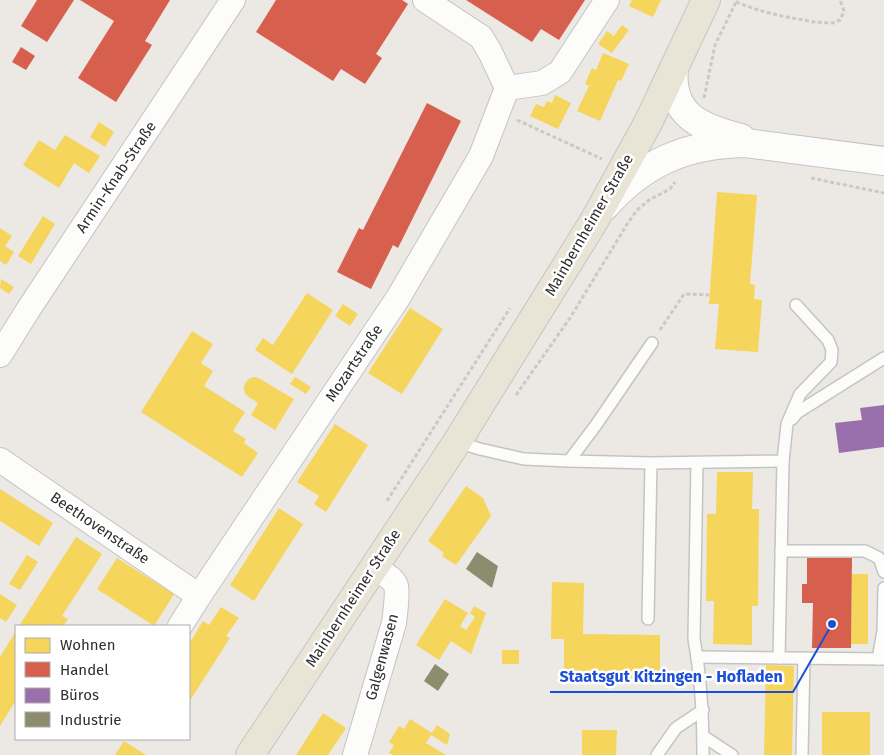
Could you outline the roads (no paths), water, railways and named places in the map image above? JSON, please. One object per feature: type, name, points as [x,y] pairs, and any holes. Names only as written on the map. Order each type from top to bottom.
[{"type":"main road","name":"Mainbernheimer Straße","points":[[250,755],[457,442],[594,221],[649,121],[706,0]]},
{"type":"main road","points":[[674,68],[675,92],[680,104],[695,121],[730,135],[764,144]]},
{"type":"main road","points":[[594,221],[606,205],[635,177],[670,157],[707,146],[726,143],[764,144],[884,161]]},
{"type":"street","name":"Armin-Knab-Straße","points":[[0,356],[28,310],[233,0]]},
{"type":"street","points":[[425,0],[480,37],[490,52],[507,88],[542,82],[560,72],[607,0]]},
{"type":"street","name":"Mozartstraße","points":[[181,625],[398,298],[481,156],[507,88]]},
{"type":"street","name":"Beethovenstraße","points":[[0,460],[199,596]]},
{"type":"street","name":"Galgenwasen","points":[[355,755],[394,623],[396,586],[391,579],[374,567]]},
{"type":"lane","points":[[778,658],[783,461],[787,424],[800,394],[831,362],[832,350],[828,340],[796,305]]},
{"type":"lane","points":[[569,461],[652,343]]},
{"type":"lane","points":[[787,424],[798,412],[884,358]]},
{"type":"lane","points":[[457,442],[524,459],[651,462],[783,461]]},
{"type":"lane","points":[[648,619],[651,462]]},
{"type":"lane","points":[[697,462],[694,639],[702,710],[703,755]]},
{"type":"lane","points":[[781,551],[865,551],[879,558],[884,572]]},
{"type":"lane","points":[[697,657],[881,659],[884,588]]},
{"type":"lane","points":[[802,755],[804,658]]},
{"type":"lane","points":[[657,755],[676,728],[702,710]]},
{"type":"lane","points":[[703,736],[732,755]]},
{"type":"place","name":"Staatsgut Kitzingen - Hofladen","points":[[832,624]]}]
